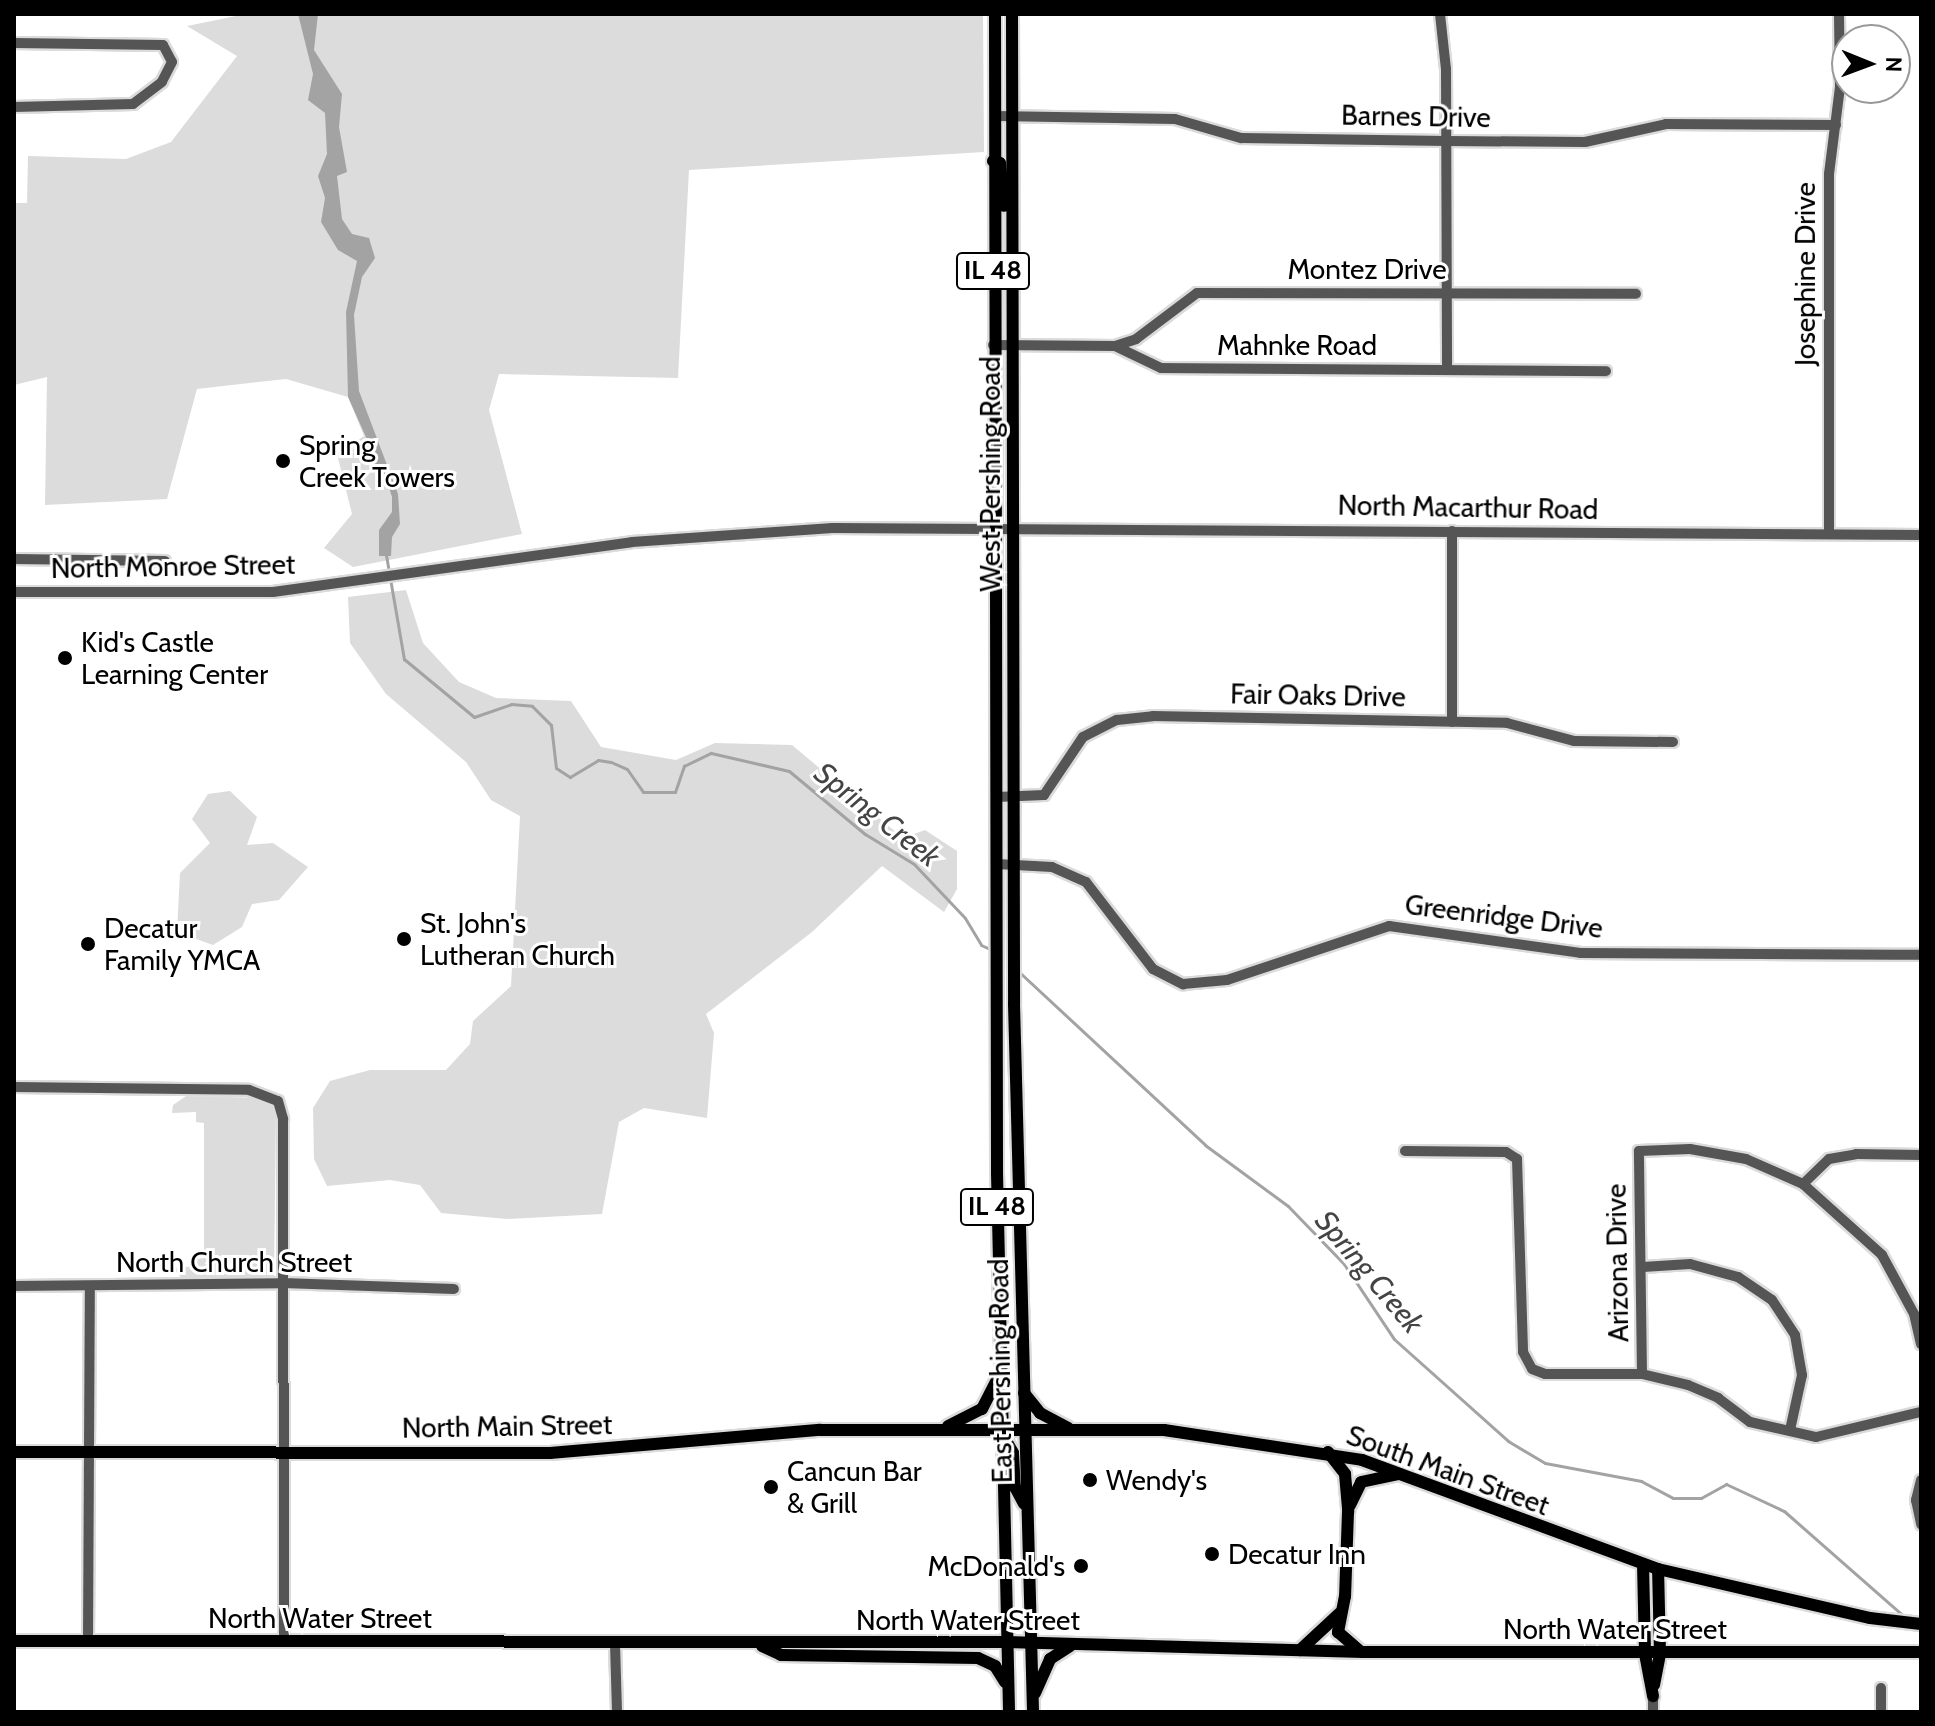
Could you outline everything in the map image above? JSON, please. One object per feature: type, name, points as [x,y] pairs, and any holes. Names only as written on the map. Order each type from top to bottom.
[{"type":"main road","name":"West Pershing Road","points":[[995,14],[993,345],[999,1375]]},
{"type":"main road","name":"West Pershing Road","points":[[1012,14],[1015,934]]},
{"type":"main road","points":[[993,161],[1000,163],[1003,175],[1012,261]]},
{"type":"main road","name":"East Pershing Road","points":[[1015,934],[1014,1004],[1033,1706]]},
{"type":"main road","points":[[942,1428],[982,1409],[999,1375]]},
{"type":"main road","name":"IL 48","points":[[999,1375],[1009,1712]]},
{"type":"main road","points":[[1024,1393],[1040,1413],[1071,1429]]},
{"type":"main road","points":[[999,1429],[1013,1453],[1015,1487],[1027,1510]]},
{"type":"main road","name":"North Main Street","points":[[14,1452],[550,1453],[820,1430],[999,1429]]},
{"type":"main road","name":"South Main Street","points":[[999,1429],[1164,1430],[1328,1452],[1402,1473],[1658,1569],[1870,1618],[1921,1624]]},
{"type":"main road","points":[[1328,1452],[1345,1474],[1348,1512],[1340,1613],[1342,1639],[1363,1652]]},
{"type":"main road","points":[[1348,1512],[1361,1482],[1402,1473]]},
{"type":"main road","points":[[1643,1564],[1645,1654],[1653,1696]]},
{"type":"main road","points":[[1653,1696],[1660,1654],[1658,1569]]},
{"type":"main road","points":[[1300,1650],[1340,1613]]},
{"type":"main road","name":"North Water Street","points":[[14,1641],[284,1640],[762,1646],[1006,1642],[1363,1652],[1921,1652]]},
{"type":"main road","points":[[1033,1706],[1050,1659],[1078,1644]]},
{"type":"main road","points":[[762,1646],[781,1655],[978,1658],[995,1666],[1008,1688]]},
{"type":"street","points":[[1440,14],[1447,141],[1447,369]]},
{"type":"street","name":"Josephine Drive","points":[[1829,534],[1829,174],[1836,125],[1839,14]]},
{"type":"street","points":[[14,43],[163,45],[172,62],[162,82],[133,104],[14,107]]},
{"type":"street","name":"Barnes Drive","points":[[996,116],[1175,119],[1241,138],[1447,141],[1585,142],[1666,124],[1836,125]]},
{"type":"street","name":"Montez Drive","points":[[1115,346],[1136,339],[1197,293],[1636,294]]},
{"type":"street","name":"Mahnke Road","points":[[993,345],[1115,346],[1161,368],[1606,371]]},
{"type":"street","name":"North Macarthur Road","points":[[410,573],[693,536],[833,528],[1921,535]]},
{"type":"street","points":[[1452,531],[1452,722]]},
{"type":"street","points":[[14,559],[165,561]]},
{"type":"street","name":"North Monroe Street","points":[[14,592],[236,594],[332,585],[410,573]]},
{"type":"street","name":"Fair Oaks Drive","points":[[997,797],[1044,795],[1083,737],[1117,720],[1240,717],[1507,723],[1588,742],[1673,742]]},
{"type":"street","name":"Greenridge Drive","points":[[997,864],[1052,867],[1086,882],[1153,969],[1183,984],[1227,980],[1389,926],[1580,953],[1921,955]]},
{"type":"street","points":[[14,1087],[263,1092],[278,1101],[283,1119],[284,1640]]},
{"type":"street","name":"Arizona Drive","points":[[1642,1374],[1643,1267],[1639,1151],[1690,1149],[1746,1159],[1803,1184]]},
{"type":"street","points":[[1405,1151],[1506,1152],[1517,1159],[1523,1352],[1532,1369],[1545,1374],[1642,1374],[1718,1398],[1750,1422],[1816,1437],[1921,1412]]},
{"type":"street","points":[[1921,1155],[1856,1154],[1829,1159],[1803,1184],[1882,1255],[1914,1314],[1921,1344]]},
{"type":"street","points":[[1643,1267],[1690,1264],[1738,1277],[1772,1300],[1795,1335],[1802,1375],[1790,1430]]},
{"type":"street","name":"North Church Street","points":[[14,1286],[283,1283],[454,1289]]},
{"type":"street","points":[[88,1641],[90,1286]]},
{"type":"street","points":[[1921,1480],[1916,1500],[1921,1524]]},
{"type":"street","points":[[615,1644],[617,1712]]},
{"type":"street","points":[[1881,1688],[1881,1712]]},
{"type":"street","points":[[1653,1696],[1653,1712]]},
{"type":"shaded area","points":[[246,14],[983,14],[984,152],[689,170],[678,378],[499,374],[489,410],[522,534],[353,567],[324,548],[352,514],[337,454],[364,436],[348,397],[286,379],[197,389],[167,499],[45,505],[47,377],[14,385],[14,203],[27,203],[28,156],[126,159],[171,142],[237,56],[187,26]]},
{"type":"shaded area","points":[[298,14],[318,14],[314,50],[342,94],[339,127],[347,172],[337,176],[342,219],[352,234],[369,238],[375,258],[362,277],[354,315],[359,391],[398,494],[400,524],[392,537],[391,556],[379,556],[379,530],[392,512],[392,497],[385,475],[372,471],[374,455],[348,397],[346,312],[357,261],[338,250],[321,222],[325,198],[318,176],[327,154],[325,113],[308,100],[313,74]]},
{"type":"shaded area","points":[[406,590],[423,643],[459,682],[496,698],[571,701],[601,747],[676,760],[715,743],[792,745],[903,838],[925,830],[957,851],[957,889],[944,912],[882,866],[812,932],[706,1014],[714,1033],[707,1118],[644,1108],[619,1122],[602,1214],[507,1219],[441,1213],[420,1185],[390,1180],[327,1186],[314,1159],[313,1108],[330,1081],[370,1070],[446,1070],[470,1044],[473,1021],[511,986],[520,816],[491,800],[466,762],[386,694],[350,643],[348,597]]},
{"type":"shaded area","points":[[230,791],[257,817],[247,845],[273,843],[308,867],[279,900],[252,904],[242,927],[213,945],[177,932],[180,873],[210,843],[192,819],[208,794]]},
{"type":"shaded area","points":[[186,1096],[263,1098],[276,1111],[274,1277],[183,1280],[173,1268],[196,1266],[197,1259],[204,1258],[204,1123],[196,1122],[196,1112],[172,1113],[173,1105]]},
{"type":"waterway","name":"Spring Creek","points":[[386,555],[404,659],[474,717],[511,704],[532,706],[551,725],[556,768],[570,777],[598,760],[611,762],[627,769],[643,792],[675,792],[684,766],[711,753],[789,771],[865,834],[914,864],[965,918],[981,945],[992,950]]},
{"type":"waterway","name":"Spring Creek","points":[[1017,970],[1205,1145],[1288,1206],[1344,1264],[1394,1339],[1508,1441],[1545,1463],[1641,1481],[1673,1498],[1701,1498],[1726,1484],[1784,1511],[1906,1618]]},
{"type":"place","name":"Spring Creek Towers","points":[[283,461]]},
{"type":"place","name":"Kid's Castle Learning Center","points":[[65,658]]},
{"type":"place","name":"St. John's Lutheran Church","points":[[404,939]]},
{"type":"place","name":"Decatur Family YMCA","points":[[88,944]]},
{"type":"place","name":"Wendy's","points":[[1090,1480]]},
{"type":"place","name":"Cancun Bar & Grill","points":[[771,1487]]},
{"type":"place","name":"Decatur Inn","points":[[1212,1554]]},
{"type":"place","name":"McDonald's","points":[[1081,1566]]}]
